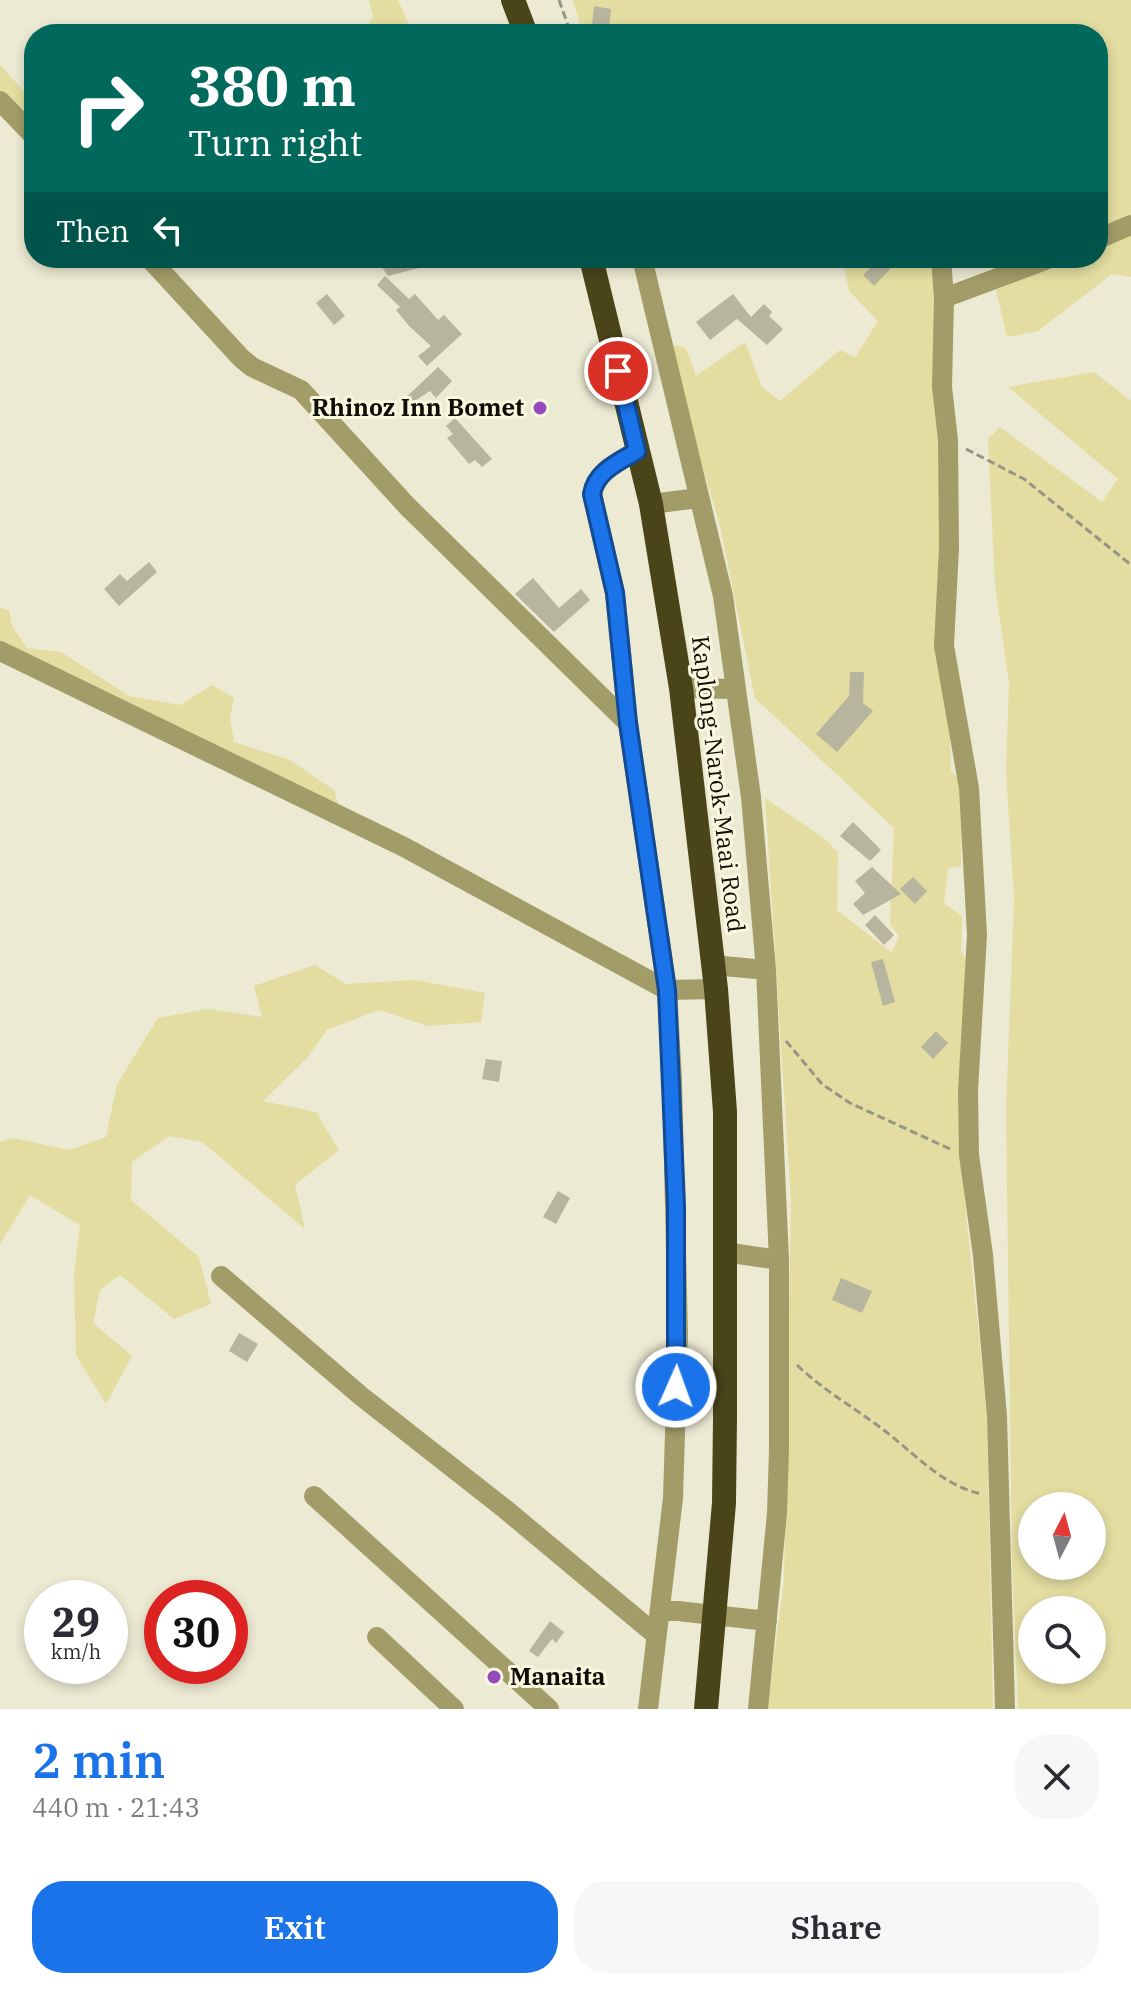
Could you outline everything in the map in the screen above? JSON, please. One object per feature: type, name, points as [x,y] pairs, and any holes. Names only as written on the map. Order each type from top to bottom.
[{"type":"highway","points":[[513,0],[522,24]]},
{"type":"highway","name":"Kaplong-Narok-Maai Road","points":[[593,268],[651,504],[681,688],[716,989],[725,1112],[724,1503],[706,1709]]},
{"type":"street","points":[[0,101],[24,126]]},
{"type":"street","points":[[1108,235],[1131,225]]},
{"type":"street","points":[[158,268],[241,358],[252,367],[301,390],[407,506],[628,723]]},
{"type":"street","points":[[644,268],[723,596],[751,797],[766,970],[779,1260],[779,1450],[758,1709]]},
{"type":"street","points":[[942,268],[942,387],[948,440],[949,548],[944,646],[969,788],[977,935],[968,1091],[969,1155],[997,1416],[1005,1709]]},
{"type":"street","points":[[944,298],[1024,268]]},
{"type":"street","points":[[637,451],[604,471],[593,484],[592,494],[615,593],[628,723],[667,990],[676,1190],[678,1335],[673,1498],[648,1709]]},
{"type":"street","points":[[651,504],[699,498]]},
{"type":"street","points":[[0,651],[404,847],[667,990],[716,989]]},
{"type":"street","points":[[681,688],[736,689]]},
{"type":"street","points":[[712,965],[766,970]]},
{"type":"street","points":[[725,1252],[779,1260]]},
{"type":"street","points":[[221,1276],[361,1396],[505,1509],[655,1634]]},
{"type":"street","points":[[314,1496],[549,1709]]},
{"type":"street","points":[[660,1609],[767,1621]]},
{"type":"street","points":[[377,1637],[454,1709]]},
{"type":"path","points":[[559,0],[567,24]]},
{"type":"path","points":[[948,440],[1024,479],[1130,564]]},
{"type":"path","points":[[768,1034],[790,1043],[822,1084],[850,1103],[934,1143],[969,1155]]},
{"type":"path","points":[[777,1345],[822,1390],[883,1430],[935,1472],[962,1490],[999,1498]]},
{"type":"shaded area","points":[[369,0],[398,0],[409,24],[369,24],[373,17]]},
{"type":"shaded area","points":[[573,0],[1131,0],[1131,215],[1108,225],[1108,24],[580,24]]},
{"type":"shaded area","points":[[0,65],[24,91],[24,120],[0,95]]},
{"type":"shaded area","points":[[1131,232],[1131,277],[1112,274],[1038,331],[1007,337],[996,290],[1047,268],[1108,268],[1108,242]]},
{"type":"shaded area","points":[[844,268],[933,268],[951,771],[962,783],[961,866],[948,868],[944,903],[962,916],[961,951],[967,961],[959,1147],[987,1412],[993,1709],[767,1709],[784,1581],[791,1200],[765,798],[825,839],[838,852],[837,910],[892,953],[899,936],[890,924],[894,828],[755,698],[720,526],[670,356],[674,345],[686,348],[696,376],[745,342],[762,387],[780,401],[840,350],[855,357],[878,321],[849,291]]},
{"type":"shaded area","points":[[1094,372],[1131,401],[1131,1709],[1018,1709],[1012,1560],[1006,1112],[1014,899],[1006,771],[1009,683],[995,586],[988,439],[1000,427],[1102,502],[1118,479],[1008,387]]},
{"type":"shaded area","points":[[0,608],[9,610],[12,626],[27,648],[61,652],[129,696],[180,705],[212,685],[234,698],[230,717],[234,742],[290,760],[334,790],[340,809],[0,647]]},
{"type":"shaded area","points":[[315,965],[346,984],[415,980],[485,993],[481,1022],[428,1026],[379,1010],[327,1030],[307,1058],[263,1101],[316,1112],[339,1150],[295,1185],[305,1229],[202,1142],[169,1136],[132,1162],[131,1200],[199,1257],[211,1304],[174,1319],[120,1275],[100,1290],[93,1323],[132,1356],[106,1404],[76,1355],[74,1275],[80,1225],[30,1195],[0,1244],[0,1142],[13,1138],[69,1150],[106,1137],[117,1084],[158,1018],[208,1009],[262,1017],[254,986]]},
{"type":"building","points":[[594,6],[611,9],[609,24],[592,24]]},
{"type":"building","points":[[382,268],[419,268],[388,276]]},
{"type":"building","points":[[870,268],[890,269],[874,286],[863,275]]},
{"type":"building","points":[[385,276],[409,299],[415,294],[438,320],[444,315],[462,334],[427,366],[418,356],[431,346],[409,326],[396,310],[400,307],[377,285]]},
{"type":"building","points":[[327,294],[345,316],[334,325],[316,303]]},
{"type":"building","points":[[733,294],[751,317],[764,304],[772,312],[769,316],[783,329],[767,345],[737,319],[710,340],[696,322]]},
{"type":"building","points":[[438,367],[452,381],[436,398],[430,391],[404,408],[400,403]]},
{"type":"building","points":[[455,418],[492,459],[482,467],[475,460],[469,464],[447,438],[453,434],[446,426]]},
{"type":"building","points":[[149,562],[157,572],[119,606],[104,589],[120,574],[127,581]]},
{"type":"building","points":[[533,578],[559,608],[581,589],[590,600],[554,632],[515,594]]},
{"type":"building","points":[[850,672],[864,672],[863,703],[873,711],[837,752],[816,734],[849,696]]},
{"type":"building","points":[[853,822],[881,850],[870,861],[840,836]]},
{"type":"building","points":[[872,867],[901,894],[863,915],[853,904],[865,893],[855,881]]},
{"type":"building","points":[[913,877],[927,891],[915,904],[900,889]]},
{"type":"building","points":[[875,915],[894,935],[884,945],[865,925]]},
{"type":"building","points":[[883,959],[895,1002],[883,1006],[871,962]]},
{"type":"building","points":[[936,1031],[948,1043],[933,1059],[921,1047]]},
{"type":"building","points":[[486,1059],[502,1061],[499,1082],[482,1079]]},
{"type":"building","points":[[558,1191],[570,1198],[556,1224],[543,1217]]},
{"type":"building","points":[[841,1278],[872,1291],[862,1313],[832,1300]]},
{"type":"building","points":[[239,1333],[258,1344],[247,1362],[229,1351]]},
{"type":"building","points":[[550,1621],[564,1632],[556,1643],[552,1639],[538,1657],[529,1651]]},
{"type":"place","name":"Rhinoz Inn Bomet","points":[[540,408]]},
{"type":"place","name":"Manaita","points":[[494,1677]]},
{"type":"route","points":[[618,371],[637,451],[604,471],[593,484],[592,494],[615,593],[628,723],[667,990],[676,1206],[676,1387]]}]
